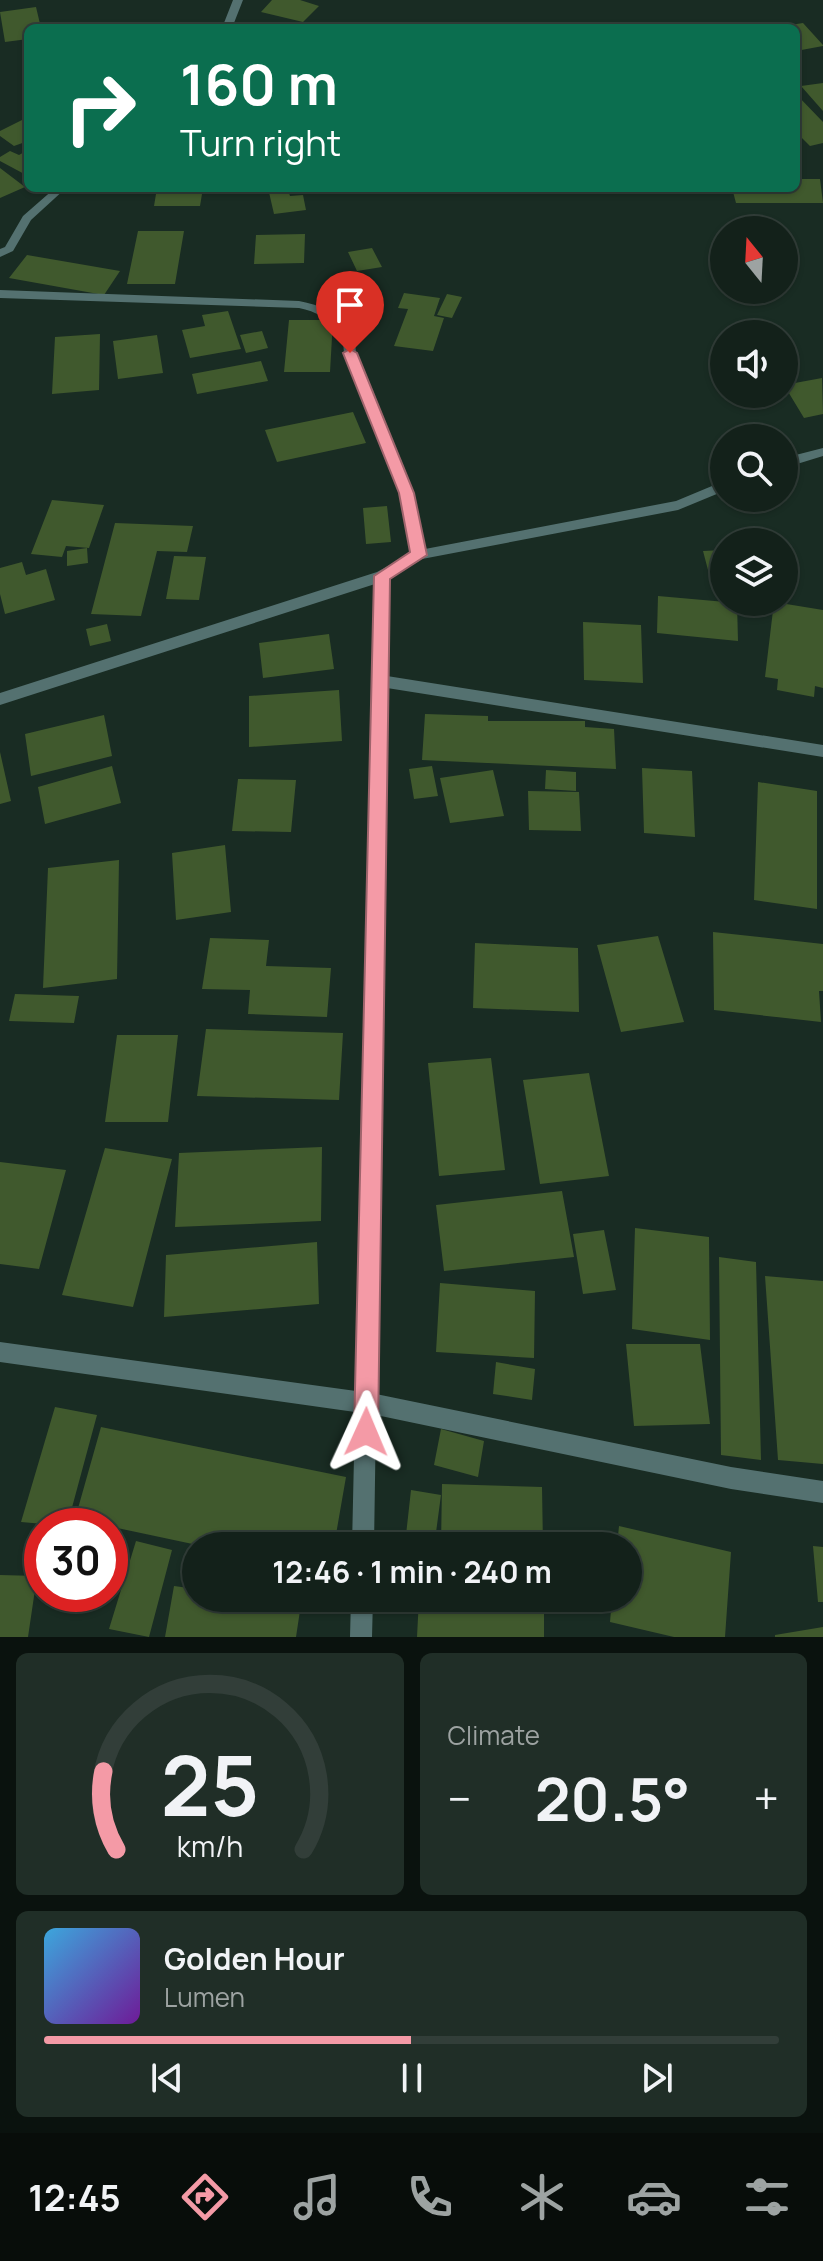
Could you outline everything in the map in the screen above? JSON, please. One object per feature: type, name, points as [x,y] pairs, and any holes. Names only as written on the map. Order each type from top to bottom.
[{"type":"street","points":[[229,24],[238,0]]},
{"type":"street","points":[[0,254],[9,249],[27,218],[56,192]]},
{"type":"street","points":[[0,294],[244,302],[269,306],[302,304],[327,311],[348,329],[350,353],[407,493],[419,555]]},
{"type":"street","points":[[798,459],[823,452]]},
{"type":"street","points":[[0,699],[382,576],[419,555],[678,505],[710,492]]},
{"type":"street","points":[[363,1532],[382,576]]},
{"type":"street","points":[[380,681],[823,751]]},
{"type":"street","points":[[0,1352],[367,1403],[731,1478],[823,1492]]},
{"type":"street","points":[[361,1637],[362,1612]]},
{"type":"building","points":[[272,0],[300,0],[319,6],[303,22],[261,12]]},
{"type":"building","points":[[36,7],[40,24],[24,24],[24,40],[5,42],[0,12]]},
{"type":"building","points":[[803,23],[823,46],[800,50],[800,24],[797,24]]},
{"type":"building","points":[[823,83],[823,111],[801,86]]},
{"type":"building","points":[[800,98],[823,122],[823,143],[810,146],[800,136]]},
{"type":"building","points":[[24,119],[24,142],[14,146],[0,136],[0,131]]},
{"type":"building","points":[[10,151],[19,155],[24,152],[24,174],[0,161],[0,157]]},
{"type":"building","points":[[0,168],[24,187],[0,198]]},
{"type":"building","points":[[800,179],[820,179],[823,203],[736,203],[733,192],[800,192]]},
{"type":"building","points":[[156,192],[202,192],[200,206],[154,206]]},
{"type":"building","points":[[269,192],[303,195],[306,210],[274,214]]},
{"type":"building","points":[[138,231],[184,231],[175,284],[127,284]]},
{"type":"building","points":[[305,234],[304,263],[254,264],[256,235]]},
{"type":"building","points":[[372,248],[382,267],[357,271],[348,252]]},
{"type":"building","points":[[27,255],[120,271],[104,295],[9,278]]},
{"type":"building","points":[[404,293],[440,298],[434,316],[444,318],[433,351],[394,346],[408,309],[398,308]]},
{"type":"building","points":[[447,294],[462,297],[452,318],[437,315]]},
{"type":"building","points":[[228,311],[241,349],[190,358],[182,330],[205,326],[202,315]]},
{"type":"building","points":[[289,320],[333,320],[330,372],[284,372]]},
{"type":"building","points":[[262,331],[268,348],[246,353],[240,335]]},
{"type":"building","points":[[100,334],[99,390],[52,394],[55,337]]},
{"type":"building","points":[[157,335],[163,373],[118,379],[113,341]]},
{"type":"building","points":[[261,361],[268,381],[197,394],[192,374]]},
{"type":"building","points":[[822,378],[823,414],[804,418],[798,408],[798,382]]},
{"type":"building","points":[[353,412],[366,443],[277,462],[265,430]]},
{"type":"building","points":[[52,500],[104,505],[89,548],[66,546],[62,557],[31,554]]},
{"type":"building","points":[[387,506],[391,542],[366,544],[363,508]]},
{"type":"building","points":[[115,523],[193,526],[187,552],[157,551],[141,616],[91,614]]},
{"type":"building","points":[[87,548],[88,563],[67,566],[67,551]]},
{"type":"building","points":[[703,551],[710,551],[710,578]]},
{"type":"building","points":[[174,556],[206,557],[199,600],[166,599]]},
{"type":"building","points":[[22,562],[26,575],[46,569],[55,600],[5,614],[0,594],[0,568]]},
{"type":"building","points":[[658,596],[710,601],[710,616],[737,616],[738,641],[657,633]]},
{"type":"building","points":[[798,606],[823,610],[823,688],[815,686],[814,697],[777,690],[778,679],[765,677],[772,616],[798,616]]},
{"type":"building","points":[[583,622],[641,625],[643,683],[584,680]]},
{"type":"building","points":[[107,624],[111,641],[90,646],[86,629]]},
{"type":"building","points":[[329,634],[334,669],[263,678],[259,643]]},
{"type":"building","points":[[339,690],[342,741],[249,747],[249,696]]},
{"type":"building","points":[[425,714],[488,716],[488,721],[585,721],[585,727],[614,729],[616,769],[422,760]]},
{"type":"building","points":[[104,715],[112,756],[31,776],[25,734]]},
{"type":"building","points":[[0,752],[11,801],[0,804]]},
{"type":"building","points":[[112,766],[121,803],[45,824],[38,787]]},
{"type":"building","points":[[432,766],[438,796],[414,799],[409,769]]},
{"type":"building","points":[[642,768],[692,771],[695,837],[644,833]]},
{"type":"building","points":[[493,770],[504,816],[450,823],[440,778]]},
{"type":"building","points":[[546,770],[576,772],[576,791],[545,789]]},
{"type":"building","points":[[238,779],[296,780],[291,832],[232,831]]},
{"type":"building","points":[[758,782],[817,791],[817,909],[754,900]]},
{"type":"building","points":[[528,791],[579,792],[581,831],[529,830]]},
{"type":"building","points":[[225,845],[231,912],[176,920],[172,853]]},
{"type":"building","points":[[119,860],[117,979],[43,988],[48,868]]},
{"type":"building","points":[[713,932],[823,944],[823,991],[819,991],[821,1022],[714,1010]]},
{"type":"building","points":[[658,936],[684,1022],[621,1032],[597,945]]},
{"type":"building","points":[[210,938],[269,940],[266,966],[331,968],[327,1017],[248,1014],[250,990],[202,989]]},
{"type":"building","points":[[475,943],[578,948],[579,1012],[473,1008]]},
{"type":"building","points":[[15,994],[79,996],[74,1023],[9,1021]]},
{"type":"building","points":[[206,1029],[343,1033],[339,1100],[197,1096]]},
{"type":"building","points":[[117,1035],[178,1035],[168,1122],[105,1122]]},
{"type":"building","points":[[491,1058],[505,1170],[439,1176],[428,1063]]},
{"type":"building","points":[[589,1073],[609,1176],[540,1184],[523,1080]]},
{"type":"building","points":[[322,1147],[321,1221],[175,1227],[179,1153]]},
{"type":"building","points":[[105,1148],[172,1159],[133,1307],[62,1295]]},
{"type":"building","points":[[0,1162],[66,1170],[39,1269],[0,1264]]},
{"type":"building","points":[[562,1191],[574,1257],[444,1271],[436,1205]]},
{"type":"building","points":[[635,1228],[709,1237],[710,1340],[632,1329]]},
{"type":"building","points":[[604,1230],[616,1290],[583,1294],[573,1234]]},
{"type":"building","points":[[317,1242],[319,1304],[164,1317],[166,1255]]},
{"type":"building","points":[[719,1257],[756,1262],[761,1460],[721,1455]]},
{"type":"building","points":[[765,1276],[823,1281],[823,1464],[778,1460]]},
{"type":"building","points":[[440,1283],[535,1291],[534,1358],[436,1352]]},
{"type":"building","points":[[626,1344],[700,1344],[710,1424],[634,1426]]},
{"type":"building","points":[[496,1362],[535,1369],[532,1400],[493,1394]]},
{"type":"building","points":[[55,1407],[97,1415],[72,1508],[25,1508]]},
{"type":"building","points":[[101,1427],[346,1477],[336,1532],[182,1532],[182,1542],[128,1530],[128,1508],[78,1508]]},
{"type":"building","points":[[441,1429],[484,1441],[478,1477],[434,1465]]},
{"type":"building","points":[[442,1484],[542,1487],[543,1532],[441,1532]]},
{"type":"building","points":[[411,1490],[441,1495],[436,1532],[406,1532]]},
{"type":"building","points":[[619,1526],[731,1552],[725,1637],[674,1637],[610,1622],[611,1612],[642,1612],[642,1532],[618,1532]]},
{"type":"building","points":[[136,1541],[172,1550],[149,1637],[109,1629],[114,1612],[128,1612],[128,1567]]},
{"type":"building","points":[[813,1546],[823,1547],[823,1602],[818,1602]]},
{"type":"building","points":[[0,1575],[24,1576],[24,1612],[32,1612],[28,1637],[0,1637]]},
{"type":"building","points":[[174,1586],[182,1587],[182,1612],[300,1612],[296,1637],[165,1637]]},
{"type":"building","points":[[418,1612],[544,1612],[544,1637],[417,1637]]},
{"type":"building","points":[[823,1627],[823,1637],[775,1637],[775,1635]]},
{"type":"route","points":[[350,353],[407,493],[419,555],[382,576],[366,1432]]}]
